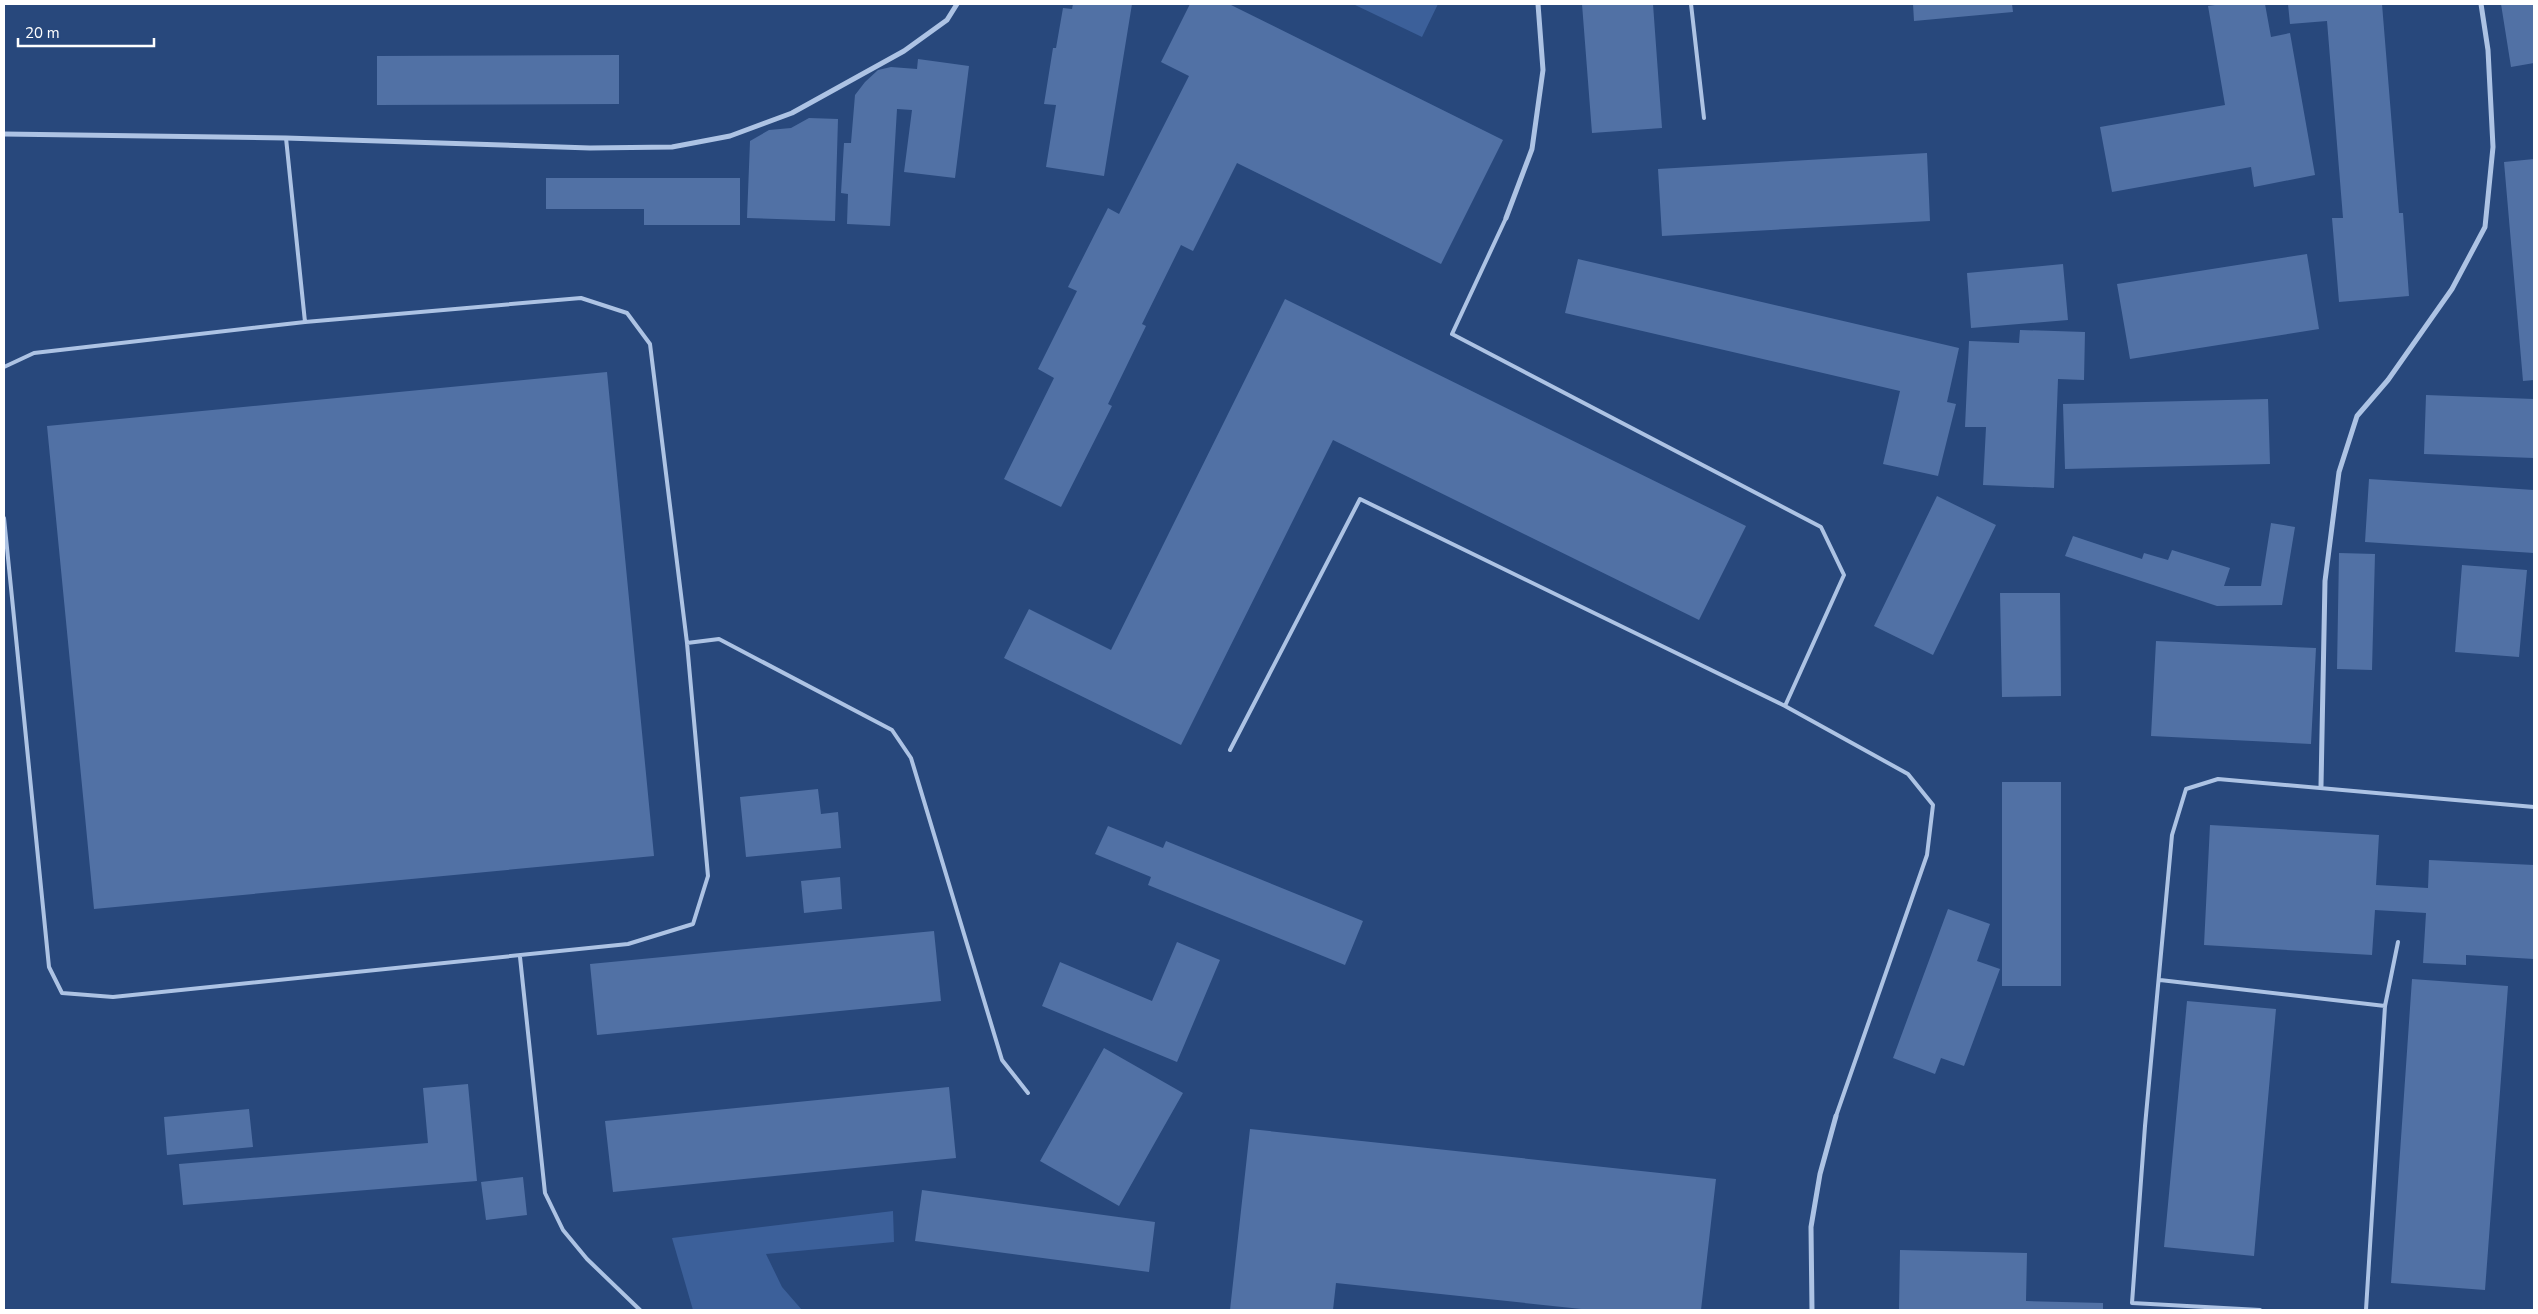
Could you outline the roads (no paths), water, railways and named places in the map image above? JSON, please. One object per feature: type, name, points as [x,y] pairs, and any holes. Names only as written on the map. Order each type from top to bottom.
[{"type":"street","points":[[4,134],[286,138],[599,148],[672,147],[730,136],[792,113],[904,51],[946,20],[957,4]]},
{"type":"street","points":[[1506,218],[1532,149],[1543,70],[1538,4]]},
{"type":"street","points":[[2321,786],[2325,581],[2339,472],[2356,416],[2388,380],[2452,289],[2485,227],[2493,147],[2488,50],[2481,4]]},
{"type":"street","points":[[1812,1310],[1812,1227],[1820,1174],[1836,1116]]},
{"type":"lane","points":[[1691,4],[1704,118]]},
{"type":"lane","points":[[286,138],[305,322]]},
{"type":"lane","points":[[1506,218],[1452,334],[1822,527],[1844,575],[1785,706]]},
{"type":"lane","points":[[4,366],[34,353],[305,322],[581,298],[627,313],[650,344],[687,643],[708,876],[693,924],[628,944],[520,957],[113,997],[62,993],[49,967],[4,518]]},
{"type":"lane","points":[[1230,750],[1360,499],[1785,706],[1908,774],[1933,805],[1927,855],[1836,1116]]},
{"type":"lane","points":[[687,643],[719,639],[892,730],[911,758],[1002,1060],[1028,1093]]},
{"type":"lane","points":[[2131,1310],[2145,1126],[2172,835],[2186,790],[2218,779],[2321,786],[2534,807]]},
{"type":"lane","points":[[2366,1310],[2385,1006],[2398,942]]},
{"type":"lane","points":[[520,957],[545,1193],[563,1230],[587,1259],[640,1310]]},
{"type":"lane","points":[[2160,980],[2385,1006]]},
{"type":"lane","points":[[2132,1303],[2260,1310]]}]
